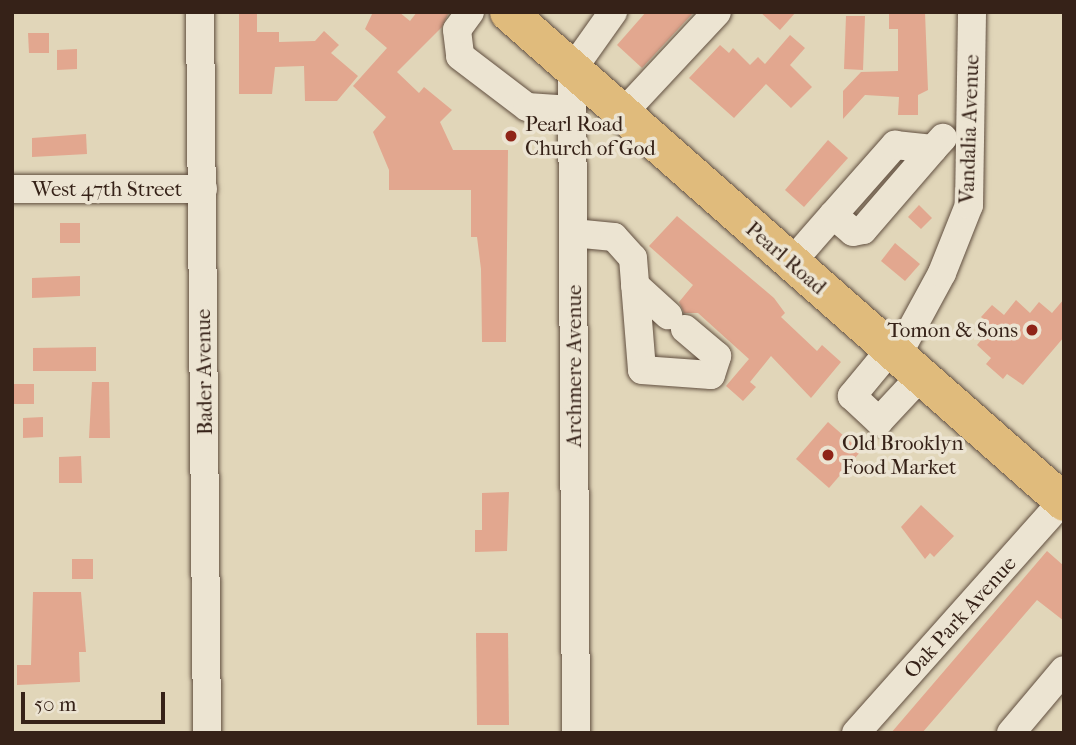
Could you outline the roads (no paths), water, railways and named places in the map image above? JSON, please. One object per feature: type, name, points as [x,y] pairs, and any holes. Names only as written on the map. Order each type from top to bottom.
[{"type":"main road","name":"Pearl Road","points":[[508,12],[1063,502]]},
{"type":"street","name":"Bader Avenue","points":[[200,12],[207,733]]},
{"type":"street","points":[[470,12],[457,30],[460,56],[527,107],[572,110]]},
{"type":"street","points":[[572,70],[613,12]]},
{"type":"street","points":[[622,114],[717,12]]},
{"type":"street","name":"Vandalia Avenue","points":[[903,361],[969,205],[972,12]]},
{"type":"street","name":"Archmere Avenue","points":[[572,70],[576,733]]},
{"type":"street","points":[[843,224],[863,230],[943,138],[970,137]]},
{"type":"street","points":[[791,263],[843,224],[902,143],[933,149]]},
{"type":"street","name":"West 47th Street","points":[[12,189],[203,188]]},
{"type":"street","points":[[573,233],[606,234],[625,245],[633,258],[635,285],[642,370],[700,377],[715,370],[717,356],[635,285]]},
{"type":"street","name":"Oak Park Avenue","points":[[856,733],[1063,502]]},
{"type":"street","points":[[1011,733],[1064,670]]},
{"type":"place","name":"Pearl Road Church of God","points":[[511,136]]},
{"type":"place","name":"Tomon & Sons","points":[[1032,330]]},
{"type":"place","name":"Old Brooklyn Food Market","points":[[828,455]]}]
